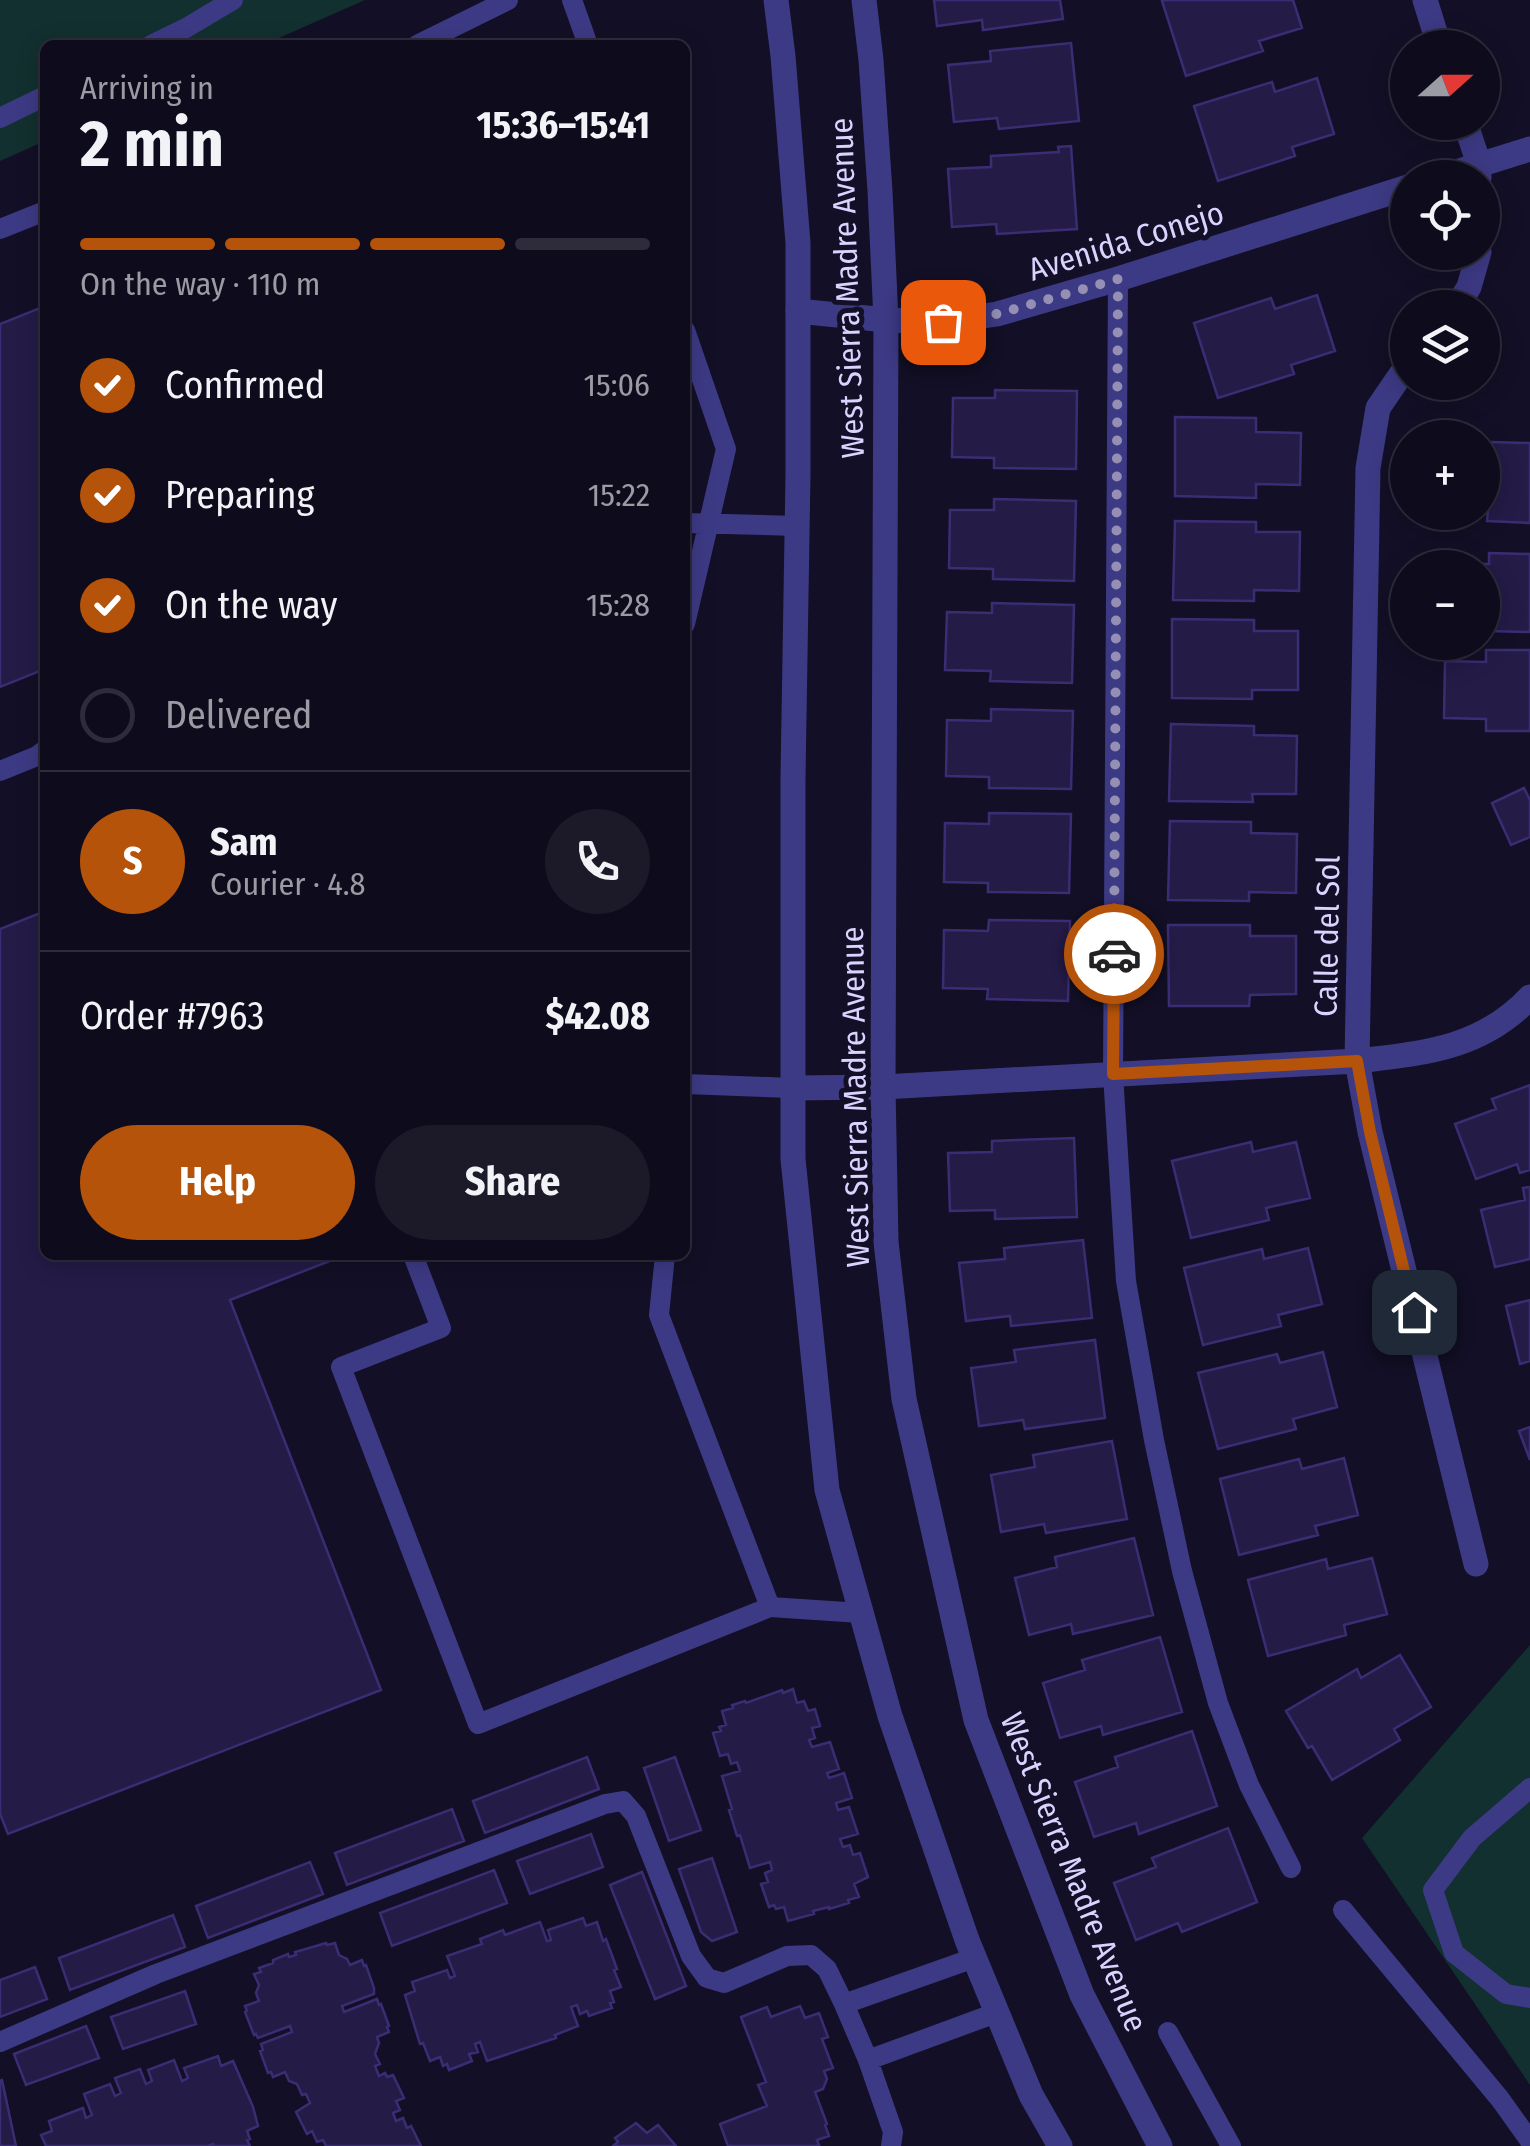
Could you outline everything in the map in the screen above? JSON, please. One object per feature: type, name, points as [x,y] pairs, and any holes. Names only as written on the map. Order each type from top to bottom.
[{"type":"street","name":"West Sierra Madre Avenue","points":[[776,0],[798,243],[793,1159],[826,1490],[890,1716],[974,1958],[1031,2095],[1060,2146]]},
{"type":"street","name":"West Sierra Madre Avenue","points":[[864,0],[886,320],[886,1242],[904,1399],[976,1720],[1082,1995],[1160,2146]]},
{"type":"street","points":[[1425,0],[1434,30]]},
{"type":"street","points":[[1500,162],[1530,148]]},
{"type":"street","name":"Avenida Conejo","points":[[798,311],[943,322],[997,314],[1390,193]]},
{"type":"street","name":"Calle del Sol","points":[[1390,390],[1378,408],[1368,468],[1357,1061],[1370,1132],[1476,1564]]},
{"type":"street","points":[[792,1088],[883,1087],[1357,1061],[1433,1052],[1482,1034],[1530,997]]},
{"type":"lane","points":[[162,40],[233,0]]},
{"type":"lane","points":[[427,40],[508,0]]},
{"type":"lane","points":[[572,0],[586,40]]},
{"type":"lane","points":[[0,118],[40,98]]},
{"type":"lane","points":[[0,229],[40,213]]},
{"type":"lane","points":[[1118,279],[1113,1074],[1126,1281],[1182,1571],[1218,1703],[1249,1785],[1291,1868]]},
{"type":"lane","points":[[690,344],[726,448],[690,587]]},
{"type":"lane","points":[[690,523],[797,526]]},
{"type":"lane","points":[[0,771],[40,754]]},
{"type":"lane","points":[[690,1084],[792,1088]]},
{"type":"lane","points":[[415,1260],[440,1328],[341,1366],[478,1724],[770,1607],[861,1613]]},
{"type":"lane","points":[[664,1260],[659,1315],[770,1607]]},
{"type":"lane","points":[[1530,1788],[1472,1838],[1434,1890],[1454,1953],[1506,1994],[1530,1998]]},
{"type":"lane","points":[[0,2042],[174,1967],[606,1804],[623,1801],[636,1816],[690,1956],[707,1978],[724,1983],[788,1956],[811,1955],[827,1969],[868,2060],[893,2132],[891,2146]]},
{"type":"lane","points":[[1343,1910],[1500,2099],[1530,2141]]},
{"type":"lane","points":[[844,2004],[974,1958]]},
{"type":"lane","points":[[868,2060],[996,2013]]},
{"type":"lane","points":[[1168,2032],[1231,2146]]},
{"type":"green space","points":[[0,0],[365,0],[274,40],[40,40],[40,143],[0,161]]},
{"type":"green space","points":[[1530,1645],[1530,2085],[1362,1838]]},
{"type":"building","points":[[934,0],[1060,0],[1063,19],[983,30],[982,20],[937,26]]},
{"type":"building","points":[[1293,0],[1302,28],[1259,41],[1263,51],[1186,76],[1162,1]]},
{"type":"building","points":[[1071,43],[1079,121],[999,129],[997,118],[954,122],[948,65],[991,61],[990,51]]},
{"type":"building","points":[[1317,78],[1334,134],[1292,147],[1295,156],[1218,181],[1194,106],[1272,82],[1275,92]]},
{"type":"building","points":[[1071,146],[1077,229],[997,234],[996,224],[952,227],[948,169],[991,167],[991,156],[1059,152],[1058,147]]},
{"type":"building","points":[[1317,295],[1335,351],[1291,365],[1294,374],[1218,398],[1194,323],[1271,298],[1275,309]]},
{"type":"building","points":[[40,308],[40,671],[0,687],[0,324]]},
{"type":"building","points":[[995,390],[1077,391],[1076,469],[994,468],[994,458],[952,457],[953,398],[995,398]]},
{"type":"building","points":[[1175,417],[1256,418],[1256,432],[1301,433],[1300,485],[1256,484],[1256,498],[1175,496]]},
{"type":"building","points":[[1500,442],[1530,443],[1530,523],[1500,522]]},
{"type":"building","points":[[994,499],[1076,501],[1074,581],[993,579],[993,569],[949,568],[950,510],[994,510]]},
{"type":"building","points":[[1175,521],[1256,522],[1256,532],[1300,532],[1299,591],[1254,590],[1254,601],[1173,600]]},
{"type":"building","points":[[1500,553],[1530,554],[1530,632],[1500,631]]},
{"type":"building","points":[[992,603],[1074,605],[1072,683],[990,681],[991,671],[945,670],[947,612],[992,613]]},
{"type":"building","points":[[1172,619],[1254,620],[1254,631],[1298,631],[1298,690],[1252,690],[1252,699],[1172,698]]},
{"type":"building","points":[[1500,650],[1530,650],[1530,731],[1486,731],[1486,719],[1444,718],[1445,661],[1500,660]]},
{"type":"building","points":[[991,709],[1073,711],[1071,789],[989,788],[989,777],[946,776],[947,720],[991,721]]},
{"type":"building","points":[[1171,724],[1254,726],[1254,735],[1297,736],[1296,794],[1252,794],[1253,802],[1169,801]]},
{"type":"building","points":[[1524,788],[1530,800],[1530,837],[1511,845],[1492,803]]},
{"type":"building","points":[[989,813],[1071,814],[1069,893],[988,892],[988,883],[944,882],[945,823],[989,824]]},
{"type":"building","points":[[1170,821],[1251,822],[1251,833],[1297,834],[1296,893],[1249,892],[1249,901],[1168,900]]},
{"type":"building","points":[[40,913],[40,1260],[332,1260],[230,1300],[381,1690],[8,1834],[0,1814],[0,929]]},
{"type":"building","points":[[989,920],[1070,921],[1068,1001],[987,999],[988,989],[943,988],[944,930],[988,931]]},
{"type":"building","points":[[1168,925],[1250,925],[1250,936],[1296,936],[1296,994],[1250,995],[1249,1006],[1169,1006]]},
{"type":"building","points":[[1530,1085],[1530,1170],[1520,1173],[1517,1164],[1476,1179],[1455,1124],[1496,1109],[1492,1099]]},
{"type":"building","points":[[1074,1138],[1077,1217],[995,1219],[995,1210],[950,1211],[948,1153],[992,1152],[992,1141]]},
{"type":"building","points":[[1251,1142],[1253,1152],[1296,1142],[1310,1198],[1266,1208],[1269,1220],[1191,1238],[1172,1161]]},
{"type":"building","points":[[1530,1187],[1530,1259],[1495,1267],[1481,1210],[1525,1200],[1523,1188]]},
{"type":"building","points":[[1083,1240],[1092,1318],[1011,1326],[1010,1316],[966,1321],[959,1263],[1005,1259],[1004,1248]]},
{"type":"building","points":[[1308,1248],[1322,1304],[1278,1315],[1281,1326],[1203,1345],[1184,1268],[1262,1249],[1264,1259]]},
{"type":"building","points":[[1530,1300],[1530,1361],[1520,1364],[1506,1306]]},
{"type":"building","points":[[1095,1340],[1105,1418],[1025,1429],[1023,1420],[979,1426],[971,1368],[1016,1362],[1014,1350]]},
{"type":"building","points":[[1323,1352],[1337,1407],[1293,1419],[1296,1429],[1218,1449],[1198,1373],[1277,1354],[1280,1363]]},
{"type":"building","points":[[1530,1427],[1530,1460],[1519,1431]]},
{"type":"building","points":[[1112,1441],[1127,1519],[1046,1533],[1044,1524],[1001,1532],[991,1475],[1035,1467],[1033,1455]]},
{"type":"building","points":[[1344,1458],[1358,1515],[1315,1526],[1318,1535],[1239,1555],[1220,1479],[1299,1459],[1302,1469]]},
{"type":"building","points":[[1134,1538],[1153,1615],[1073,1634],[1071,1624],[1029,1635],[1015,1578],[1057,1567],[1055,1557]]},
{"type":"building","points":[[1372,1558],[1387,1614],[1344,1625],[1346,1635],[1268,1656],[1248,1580],[1326,1559],[1328,1569]]},
{"type":"building","points":[[1160,1637],[1182,1712],[1103,1735],[1101,1726],[1060,1738],[1043,1683],[1085,1670],[1082,1660]]},
{"type":"building","points":[[1400,1655],[1431,1707],[1394,1729],[1400,1740],[1332,1780],[1286,1711],[1357,1669],[1361,1678]]},
{"type":"building","points":[[793,1689],[797,1703],[804,1701],[808,1711],[815,1709],[820,1726],[812,1728],[812,1747],[830,1742],[839,1769],[827,1773],[829,1778],[844,1773],[852,1798],[836,1803],[838,1810],[849,1807],[858,1834],[840,1839],[843,1847],[850,1845],[853,1855],[860,1853],[868,1877],[854,1884],[859,1897],[848,1900],[849,1903],[788,1921],[784,1907],[769,1907],[761,1884],[768,1882],[765,1873],[772,1870],[770,1862],[750,1868],[740,1835],[737,1836],[722,1776],[740,1771],[737,1762],[731,1764],[728,1754],[720,1756],[713,1733],[726,1725],[722,1711],[733,1708],[732,1705]]},
{"type":"building","points":[[1192,1731],[1217,1806],[1139,1834],[1136,1823],[1094,1837],[1075,1782],[1118,1767],[1115,1757]]},
{"type":"building","points":[[587,1757],[599,1789],[485,1833],[473,1801]]},
{"type":"building","points":[[675,1757],[701,1830],[669,1841],[644,1768]]},
{"type":"building","points":[[452,1809],[464,1841],[347,1885],[335,1853]]},
{"type":"building","points":[[1228,1828],[1257,1902],[1182,1932],[1178,1923],[1136,1940],[1114,1883],[1156,1867],[1152,1858]]},
{"type":"building","points":[[591,1834],[603,1867],[530,1894],[517,1861]]},
{"type":"building","points":[[712,1858],[737,1932],[712,1941],[701,1932],[679,1869]]},
{"type":"building","points":[[310,1862],[323,1894],[208,1938],[196,1906]]},
{"type":"building","points":[[494,1870],[507,1903],[392,1946],[380,1913]]},
{"type":"building","points":[[642,1872],[686,1986],[655,1999],[610,1885]]},
{"type":"building","points":[[173,1915],[185,1947],[70,1990],[59,1958]]},
{"type":"building","points":[[583,1918],[586,1926],[597,1922],[617,1969],[614,1970],[621,1987],[610,1991],[612,2008],[589,2016],[587,2011],[580,2014],[577,2005],[571,2007],[578,2026],[555,2035],[556,2038],[487,2061],[480,2042],[475,2044],[478,2052],[469,2054],[472,2061],[449,2070],[440,2057],[430,2061],[423,2043],[420,2044],[405,1995],[415,1991],[412,1982],[447,1970],[450,1978],[455,1976],[447,1956],[482,1944],[480,1939],[503,1930],[505,1935],[540,1922],[547,1941],[551,1940],[548,1930]]},
{"type":"building","points":[[335,1943],[339,1955],[350,1965],[362,1960],[366,1965],[374,1994],[342,2006],[344,2012],[377,1999],[381,2004],[389,2032],[377,2037],[375,2054],[380,2064],[375,2066],[379,2076],[393,2075],[404,2098],[396,2101],[400,2110],[393,2113],[396,2121],[403,2118],[407,2128],[411,2126],[421,2146],[326,2146],[323,2140],[317,2142],[312,2131],[307,2134],[296,2112],[310,2103],[306,2094],[302,2095],[285,2072],[273,2077],[268,2073],[261,2044],[292,2032],[290,2026],[258,2038],[254,2035],[245,2006],[259,2001],[254,1974],[273,1960]]},
{"type":"building","points":[[35,1967],[47,1999],[0,2017],[0,1980]]},
{"type":"building","points":[[185,1991],[196,2024],[123,2049],[111,2017]]},
{"type":"building","points":[[800,2006],[805,2018],[819,2013],[828,2037],[822,2039],[833,2068],[824,2071],[827,2079],[823,2089],[815,2092],[829,2136],[817,2140],[816,2146],[728,2146],[720,2124],[767,2106],[758,2085],[766,2082],[741,2017],[767,2007],[771,2017]]},
{"type":"building","points":[[86,2026],[99,2058],[26,2085],[14,2054]]},
{"type":"building","points":[[218,2056],[221,2066],[233,2061],[253,2107],[258,2126],[247,2131],[250,2146],[46,2146],[41,2135],[52,2131],[49,2121],[83,2108],[86,2118],[92,2115],[84,2094],[110,2084],[115,2096],[121,2093],[115,2078],[140,2069],[146,2084],[152,2081],[148,2070],[174,2060],[182,2081],[188,2078],[184,2068]]},
{"type":"building","points":[[2,2080],[16,2146],[0,2146]]},
{"type":"building","points":[[636,2123],[647,2133],[658,2125],[676,2146],[613,2146],[618,2142],[615,2138]]},
{"type":"way so far","points":[[943,322],[997,314],[1118,279],[1114,954]]},
{"type":"route","points":[[1114,954],[1113,1074],[1357,1061],[1370,1132],[1414,1312]]}]
